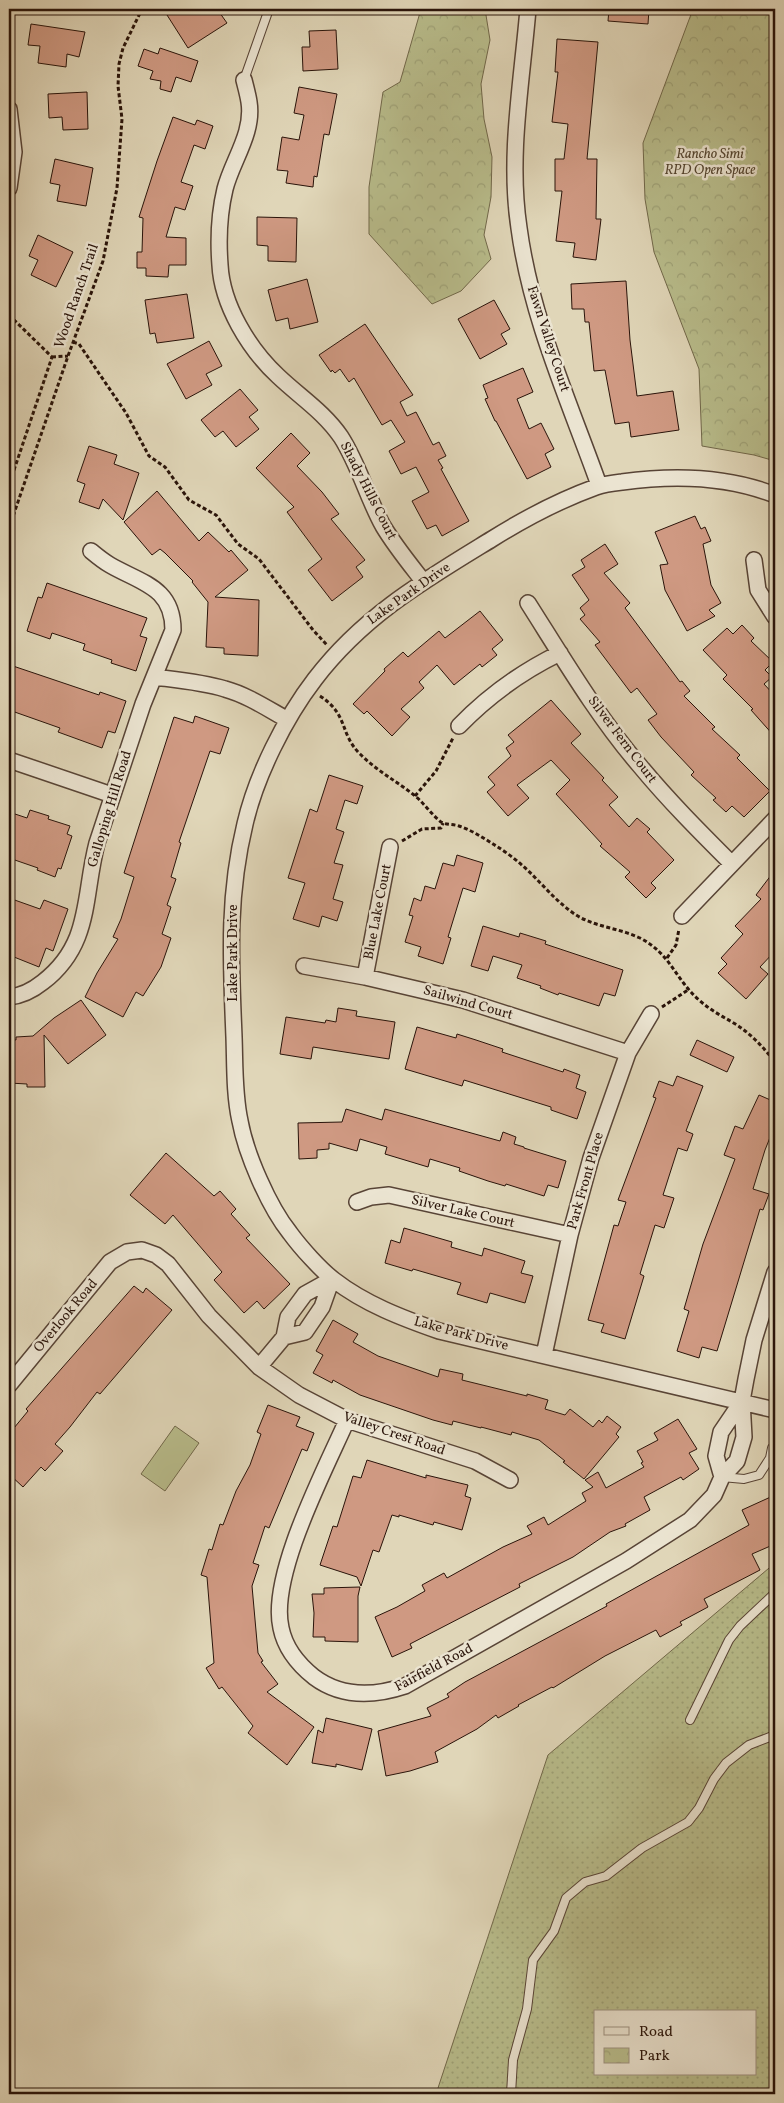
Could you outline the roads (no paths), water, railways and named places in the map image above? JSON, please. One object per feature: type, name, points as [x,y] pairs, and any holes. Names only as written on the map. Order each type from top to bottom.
[{"type":"street","name":"Fawn Valley Court","points":[[528,9],[514,165],[518,227],[526,272],[538,316],[600,485]]},
{"type":"street","name":"Shady Hills Court","points":[[244,80],[250,104],[247,130],[225,189],[218,230],[220,268],[230,305],[243,334],[261,359],[279,377],[315,406],[340,436],[354,460],[383,525],[399,550],[423,581]]},
{"type":"street","points":[[9,108],[14,152],[9,188]]},
{"type":"street","name":"Lake Park Drive","points":[[775,495],[763,490],[708,479],[652,478],[600,485],[560,502],[507,530],[423,581],[383,609],[346,642],[308,689],[288,720],[264,769],[245,821],[235,874],[230,929],[239,1120],[260,1182],[289,1232],[332,1279],[362,1298],[406,1320],[439,1332],[775,1410]]},
{"type":"street","name":"Galloping Hill Road","points":[[9,997],[32,990],[51,976],[67,957],[79,936],[86,912],[91,865],[112,795],[143,704],[173,630],[173,617],[168,604],[161,594],[148,584],[109,564],[91,551]]},
{"type":"street","points":[[754,560],[758,590],[775,617]]},
{"type":"street","name":"Silver Fern Court","points":[[528,603],[605,721],[639,765],[680,813],[732,864]]},
{"type":"street","points":[[459,726],[480,704],[504,685],[532,666],[560,653]]},
{"type":"street","points":[[154,678],[204,684],[226,689],[249,698],[288,720]]},
{"type":"street","points":[[9,760],[112,795]]},
{"type":"street","points":[[682,916],[775,819]]},
{"type":"street","name":"Blue Lake Court","points":[[365,977],[390,848]]},
{"type":"street","name":"Sailwind Court","points":[[304,966],[365,977],[463,1000],[628,1053]]},
{"type":"street","name":"Park Front Place","points":[[544,1355],[570,1235],[591,1158],[628,1053],[651,1014]]},
{"type":"street","name":"Silver Lake Court","points":[[357,1202],[371,1197],[389,1195],[570,1235]]},
{"type":"street","name":"Valley Crest Road","points":[[127,1252],[142,1250],[156,1255],[168,1264],[209,1316],[260,1367],[300,1395],[346,1420],[475,1461],[510,1480]]},
{"type":"street","name":"Overlook Road","points":[[9,1385],[110,1262],[127,1252]]},
{"type":"street","points":[[742,1401],[754,1340],[775,1272]]},
{"type":"street","points":[[260,1367],[284,1337],[288,1317],[304,1314],[322,1307],[332,1279]]},
{"type":"street","points":[[284,1337],[305,1332],[305,1294],[332,1279]]},
{"type":"street","name":"Fairfield Road","points":[[346,1420],[291,1547],[283,1579],[279,1615],[287,1647],[305,1670],[318,1680],[333,1687],[365,1695],[405,1686],[626,1561],[690,1520],[714,1495],[722,1477],[737,1461],[721,1432],[742,1401]]},
{"type":"street","name":"Fairfield Road","points":[[722,1477],[716,1456],[744,1438],[742,1401]]},
{"type":"lane","points":[[244,80],[269,9]]},
{"type":"lane","points":[[722,1477],[744,1480],[759,1475],[770,1458],[772,1448]]},
{"type":"lane","points":[[690,1720],[729,1640],[740,1626],[775,1593]]},
{"type":"lane","points":[[511,2094],[513,2060],[528,2009],[533,1960],[554,1931],[566,1898],[585,1882],[606,1876],[642,1848],[688,1822],[726,1763],[749,1745],[775,1735]]},
{"type":"park label","name":"Rancho Simi RPD Open Space","points":[[710,162]]}]
